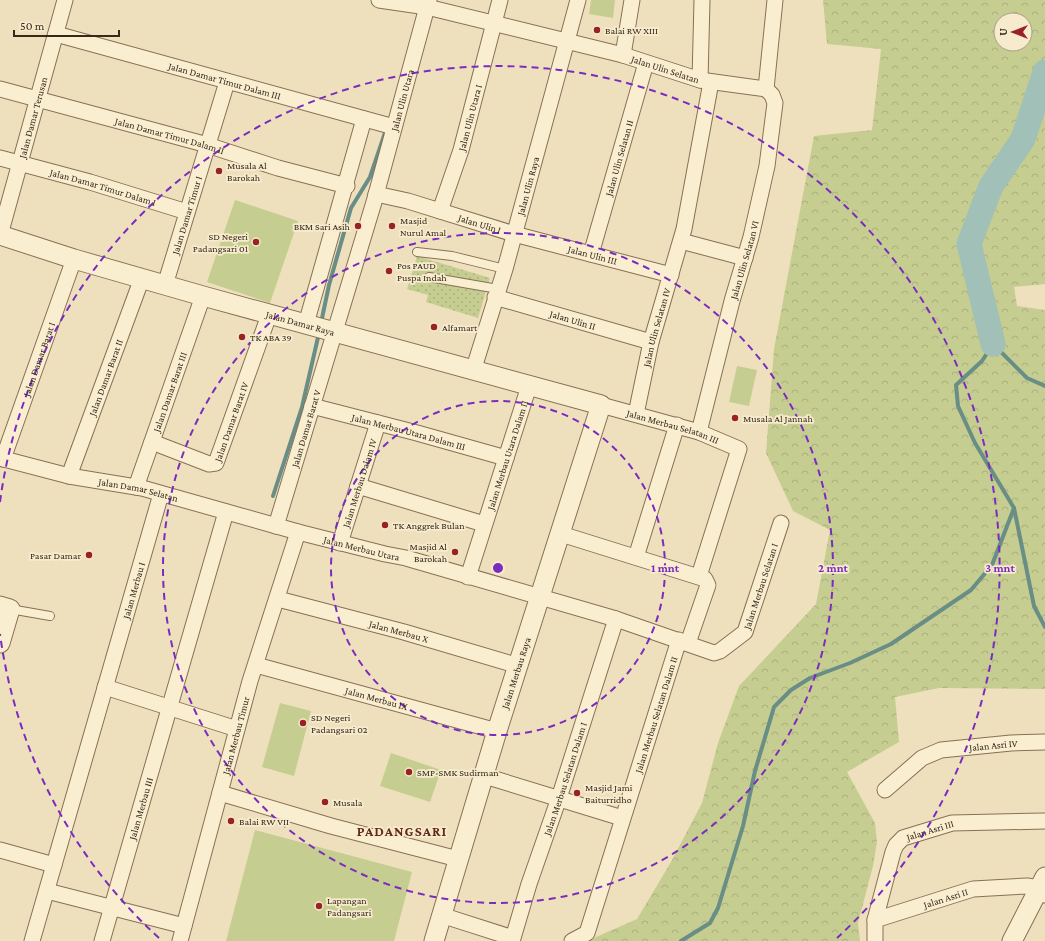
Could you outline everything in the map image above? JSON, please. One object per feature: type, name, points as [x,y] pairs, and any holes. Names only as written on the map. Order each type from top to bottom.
[{"type":"street","name":"Jalan Damar Terusan","points":[[0,235],[65,0]]},
{"type":"street","points":[[379,0],[425,5],[494,24],[566,41]]},
{"type":"street","name":"Jalan Ulin Utara I","points":[[440,211],[461,150],[500,0]]},
{"type":"street","name":"Jalan Ulin Raya","points":[[473,371],[514,234],[578,0]]},
{"type":"street","points":[[623,55],[632,0]]},
{"type":"street","name":"Jalan Ulin Selatan IV","points":[[636,414],[651,342],[681,241],[706,81],[702,0]]},
{"type":"street","points":[[766,89],[775,0]]},
{"type":"street","name":"Jalan Ulin Utara","points":[[320,328],[376,194],[389,126],[425,5]]},
{"type":"street","name":"Jalan Damar Timur Dalam III","points":[[56,34],[389,126]]},
{"type":"street","name":"Jalan Ulin Selatan","points":[[566,41],[623,55],[706,81],[766,89]]},
{"type":"street","name":"Jalan Ulin Selatan II","points":[[591,254],[646,63]]},
{"type":"street","name":"Jalan Damar Timur I","points":[[165,285],[227,82]]},
{"type":"street","name":"Jalan Damar Timur Dalam II","points":[[0,89],[207,145],[278,168],[347,186]]},
{"type":"street","name":"Jalan Ulin Selatan VI","points":[[699,432],[745,258],[767,166],[775,103],[772,95],[766,89]]},
{"type":"street","points":[[320,328],[347,186],[364,120]]},
{"type":"street","name":"Jalan Damar Timur Dalam I","points":[[0,158],[90,182],[187,212]]},
{"type":"street","name":"Jalan Ulin I","points":[[376,194],[440,211],[514,234]]},
{"type":"street","name":"Jalan Ulin III","points":[[514,234],[672,275]]},
{"type":"street","name":"Jalan Damar Raya","points":[[0,235],[74,259],[269,315],[601,405]]},
{"type":"street","points":[[681,241],[745,258]]},
{"type":"street","name":"Jalan Damar Barat I","points":[[1,459],[74,259]]},
{"type":"street","name":"Jalan Damar Barat II","points":[[69,476],[142,278]]},
{"type":"street","name":"Jalan Ulin II","points":[[496,293],[651,342]]},
{"type":"street","name":"Jalan Damar Barat III","points":[[136,487],[203,296]]},
{"type":"street","name":"Jalan Damar Barat IV","points":[[152,442],[209,464],[216,463],[269,315]]},
{"type":"street","name":"Jalan Damar Barat V","points":[[276,526],[312,406],[320,328]]},
{"type":"street","name":"Jalan Merbau Utara Dalam II","points":[[468,577],[529,386]]},
{"type":"street","name":"Jalan Merbau Selatan III","points":[[601,405],[699,432],[738,447],[738,454],[704,580]]},
{"type":"street","name":"Jalan Merbau Raya","points":[[434,941],[458,859],[485,776],[497,731],[519,666],[601,405]]},
{"type":"street","name":"Jalan Merbau Utara Dalam III","points":[[312,406],[506,458]]},
{"type":"street","name":"Jalan Merbau Dalam IV","points":[[340,543],[378,423]]},
{"type":"street","points":[[636,557],[676,425]]},
{"type":"street","name":"Jalan Damar Selatan","points":[[1,459],[69,476],[136,487],[276,526]]},
{"type":"street","points":[[358,486],[484,524]]},
{"type":"street","name":"Jalan Merbau I","points":[[32,941],[161,494]]},
{"type":"street","name":"Jalan Merbau III","points":[[102,941],[226,512]]},
{"type":"street","name":"Jalan Merbau Selatan I","points":[[540,598],[616,619],[716,652],[745,632],[781,523]]},
{"type":"street","name":"Jalan Merbau Utara","points":[[276,526],[384,554],[406,558],[540,598]]},
{"type":"street","name":"Jalan Merbau Timur","points":[[180,941],[256,665],[298,532]]},
{"type":"street","points":[[561,534],[704,580],[684,642]]},
{"type":"street","name":"Jalan Merbau X","points":[[278,599],[404,632],[519,666]]},
{"type":"street","points":[[0,643],[5,608]]},
{"type":"street","name":"Jalan Merbau Selatan Dalam I","points":[[441,915],[515,940],[529,884],[559,798],[616,619]]},
{"type":"street","name":"Jalan Merbau Selatan Dalam II","points":[[572,941],[587,933],[622,818],[684,642]]},
{"type":"street","name":"Jalan Merbau IX","points":[[256,665],[497,731]]},
{"type":"street","points":[[105,687],[238,729]]},
{"type":"street","name":"Jalan Asri IV","points":[[885,790],[918,761],[941,750],[1011,743],[1045,742]]},
{"type":"street","points":[[485,776],[622,818]]},
{"type":"street","points":[[220,793],[331,826],[458,859]]},
{"type":"street","name":"Jalan Asri III","points":[[875,920],[893,852],[896,845],[903,838],[952,823],[1045,821]]},
{"type":"street","points":[[0,850],[54,865]]},
{"type":"street","name":"Jalan Asri II","points":[[875,920],[973,889],[1027,886],[1043,887]]},
{"type":"street","points":[[1012,941],[1043,887]]},
{"type":"street","points":[[46,891],[112,909],[184,926]]},
{"type":"street","points":[[875,920],[875,941]]},
{"type":"lane","points":[[417,252],[452,256],[504,269]]},
{"type":"lane","points":[[429,277],[496,293]]},
{"type":"lane","points":[[5,608],[50,616]]},
{"type":"green space","points":[[591,0],[615,0],[613,18],[589,14]]},
{"type":"green space","points":[[823,0],[1045,0],[1045,284],[1014,287],[1017,306],[1045,310],[1045,689],[939,688],[895,697],[899,742],[847,772],[875,823],[877,842],[873,866],[858,923],[860,941],[587,941],[637,919],[671,862],[702,803],[718,743],[739,686],[816,604],[830,530],[793,511],[766,453],[774,349],[814,136],[872,130],[881,49],[827,44]]},
{"type":"green space","points":[[235,200],[298,221],[270,303],[207,282]]},
{"type":"green space","points":[[417,256],[490,278],[478,318],[426,302],[428,295],[407,289]]},
{"type":"green space","points":[[737,366],[757,370],[749,406],[729,402]]},
{"type":"green space","points":[[280,703],[311,711],[294,776],[262,767]]},
{"type":"green space","points":[[391,753],[441,770],[430,802],[380,786]]},
{"type":"green space","name":"Lapangan Padangsari","points":[[255,830],[412,872],[394,941],[226,941]]},
{"type":"waterway","points":[[993,344],[969,244],[991,186],[1023,139],[1045,72]]},
{"type":"waterway","points":[[321,323],[329,285],[351,208],[370,177],[387,127]]},
{"type":"waterway","points":[[273,496],[302,407],[319,333]]},
{"type":"waterway","points":[[1045,386],[1027,378],[993,344],[982,361],[956,385],[958,406],[975,443],[1014,508],[1034,606],[1045,627]]},
{"type":"waterway","points":[[681,941],[710,923],[718,908],[743,826],[755,771],[774,707],[791,690],[810,678],[850,663],[891,644],[971,590],[992,565],[1014,508]]},
{"type":"place","name":"Balai RW XIII","points":[[597,30]]},
{"type":"place","name":"Musala Al Barokah","points":[[219,171]]},
{"type":"place","name":"BKM Sari Asih","points":[[358,226]]},
{"type":"place","name":"Masjid Nurul Amal","points":[[392,226]]},
{"type":"place","name":"SD Negeri Padangsari 01","points":[[256,242]]},
{"type":"place","name":"Pos PAUD Puspa Indah","points":[[389,271]]},
{"type":"place","name":"Alfamart","points":[[434,327]]},
{"type":"place","name":"TK ABA 39","points":[[242,337]]},
{"type":"place","name":"Musala Al Jannah","points":[[735,418]]},
{"type":"place","name":"TK Anggrek Bulan","points":[[385,525]]},
{"type":"place","name":"Masjid Al Barokah","points":[[455,552]]},
{"type":"place","name":"Pasar Damar","points":[[89,555]]},
{"type":"place","name":"SD Negeri Padangsari 02","points":[[303,723]]},
{"type":"place","name":"SMP-SMK Sudirman","points":[[409,772]]},
{"type":"place","name":"Masjid Jami Baiturridho","points":[[577,793]]},
{"type":"place","name":"Musala","points":[[325,802]]},
{"type":"place","name":"Balai RW VII","points":[[231,821]]},
{"type":"place","name":"Lapangan Padangsari","points":[[319,906]]},
{"type":"district","name":"PADANGSARI","points":[[402,831]]}]
